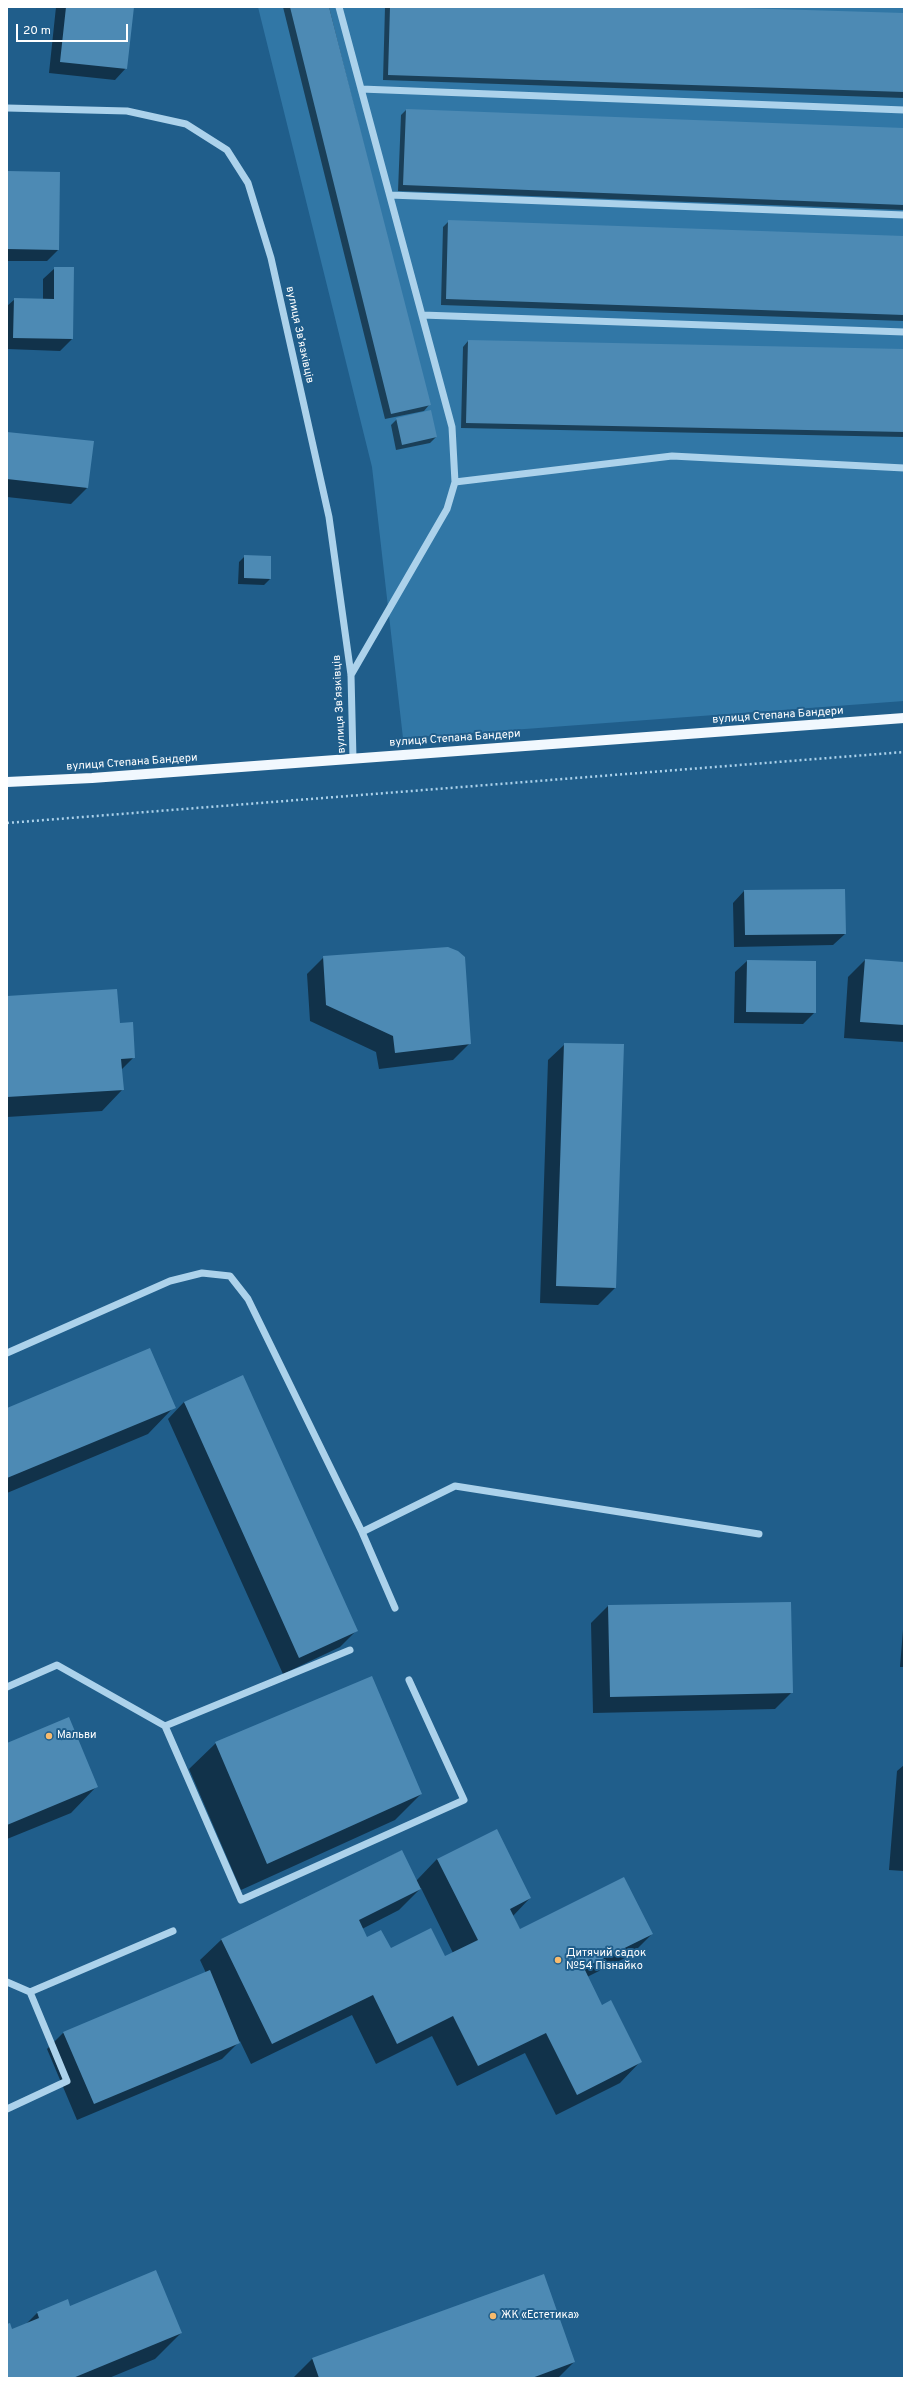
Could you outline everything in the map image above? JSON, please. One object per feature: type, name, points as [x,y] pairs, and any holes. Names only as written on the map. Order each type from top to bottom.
[{"type":"main road","name":"вулиця Степана Бандери","points":[[7,782],[92,778],[904,718]]},
{"type":"street","points":[[339,7],[452,427],[455,482],[448,509],[351,675]]},
{"type":"street","points":[[361,89],[904,110]]},
{"type":"street","name":"вулиця Звʼязківців","points":[[7,108],[127,111],[186,124],[227,150],[248,183],[271,258],[328,517],[351,675],[354,759]]},
{"type":"street","points":[[390,196],[904,215]]},
{"type":"street","points":[[422,315],[904,332]]},
{"type":"street","points":[[455,482],[672,456],[904,468]]},
{"type":"street","points":[[7,1353],[170,1281],[202,1273],[230,1276],[248,1299],[362,1532],[394,1608]]},
{"type":"street","points":[[362,1532],[455,1486],[759,1534]]},
{"type":"street","points":[[165,1726],[350,1650]]},
{"type":"street","points":[[7,1687],[57,1665],[165,1726],[241,1900],[464,1800],[409,1680]]},
{"type":"street","points":[[30,1992],[173,1930]]},
{"type":"street","points":[[7,1982],[30,1992],[67,2081],[7,2109]]},
{"type":"path","points":[[7,823],[904,752]]},
{"type":"shaded area","points":[[258,7],[904,7],[904,701],[403,738],[372,467]]},
{"type":"building","points":[[66,7],[134,7],[127,69],[60,62]]},
{"type":"building","points":[[290,7],[329,7],[431,405],[391,414]]},
{"type":"building","points":[[390,7],[709,7],[904,13],[904,92],[388,75]]},
{"type":"building","points":[[406,109],[904,128],[904,205],[403,185]]},
{"type":"building","points":[[7,171],[60,172],[59,250],[7,249]]},
{"type":"building","points":[[448,220],[904,236],[904,315],[446,299]]},
{"type":"building","points":[[54,267],[74,267],[73,339],[13,338],[14,298],[54,299]]},
{"type":"building","points":[[468,340],[904,349],[904,432],[466,423]]},
{"type":"building","points":[[431,410],[437,437],[402,445],[396,418]]},
{"type":"building","points":[[7,432],[94,441],[88,488],[7,479]]},
{"type":"building","points":[[244,555],[271,556],[271,579],[244,578]]},
{"type":"building","points":[[845,889],[846,934],[745,935],[744,890]]},
{"type":"building","points":[[448,947],[458,951],[465,957],[471,1044],[395,1053],[393,1036],[326,1005],[323,956]]},
{"type":"building","points":[[865,959],[904,962],[904,1025],[860,1022]]},
{"type":"building","points":[[747,960],[816,961],[816,1013],[746,1012]]},
{"type":"building","points":[[117,989],[120,1023],[133,1022],[135,1058],[121,1059],[124,1090],[7,1097],[7,996]]},
{"type":"building","points":[[564,1043],[624,1044],[616,1288],[556,1286]]},
{"type":"building","points":[[150,1348],[176,1408],[7,1478],[7,1408]]},
{"type":"building","points":[[243,1375],[358,1631],[299,1658],[184,1402]]},
{"type":"building","points":[[791,1602],[793,1693],[610,1697],[608,1605]]},
{"type":"building","points":[[372,1676],[422,1794],[267,1864],[215,1742]]},
{"type":"building","points":[[69,1717],[98,1787],[7,1825],[7,1743]]},
{"type":"building","points":[[497,1829],[531,1898],[510,1909],[520,1929],[624,1877],[653,1934],[584,1968],[602,2005],[611,2000],[642,2062],[577,2095],[546,2033],[478,2066],[453,2016],[397,2044],[373,1995],[272,2044],[221,1939],[402,1850],[421,1889],[359,1920],[367,1937],[381,1930],[391,1948],[431,1928],[445,1956],[478,1940],[437,1859]]},
{"type":"building","points":[[210,1970],[240,2043],[94,2104],[63,2032]]},
{"type":"building","points":[[156,2270],[182,2333],[73,2378],[7,2378],[7,2324],[10,2323],[12,2329],[39,2318],[37,2312],[68,2299],[70,2306]]},
{"type":"building","name":"ЖК «Естетика»","points":[[544,2274],[575,2362],[532,2378],[319,2378],[312,2358]]},
{"type":"place","name":"Мальви","points":[[49,1736]]},
{"type":"place","name":"Дитячий садок №54 Пізнайко","points":[[558,1960]]},
{"type":"place","name":"ЖК «Естетика»","points":[[493,2316]]}]
